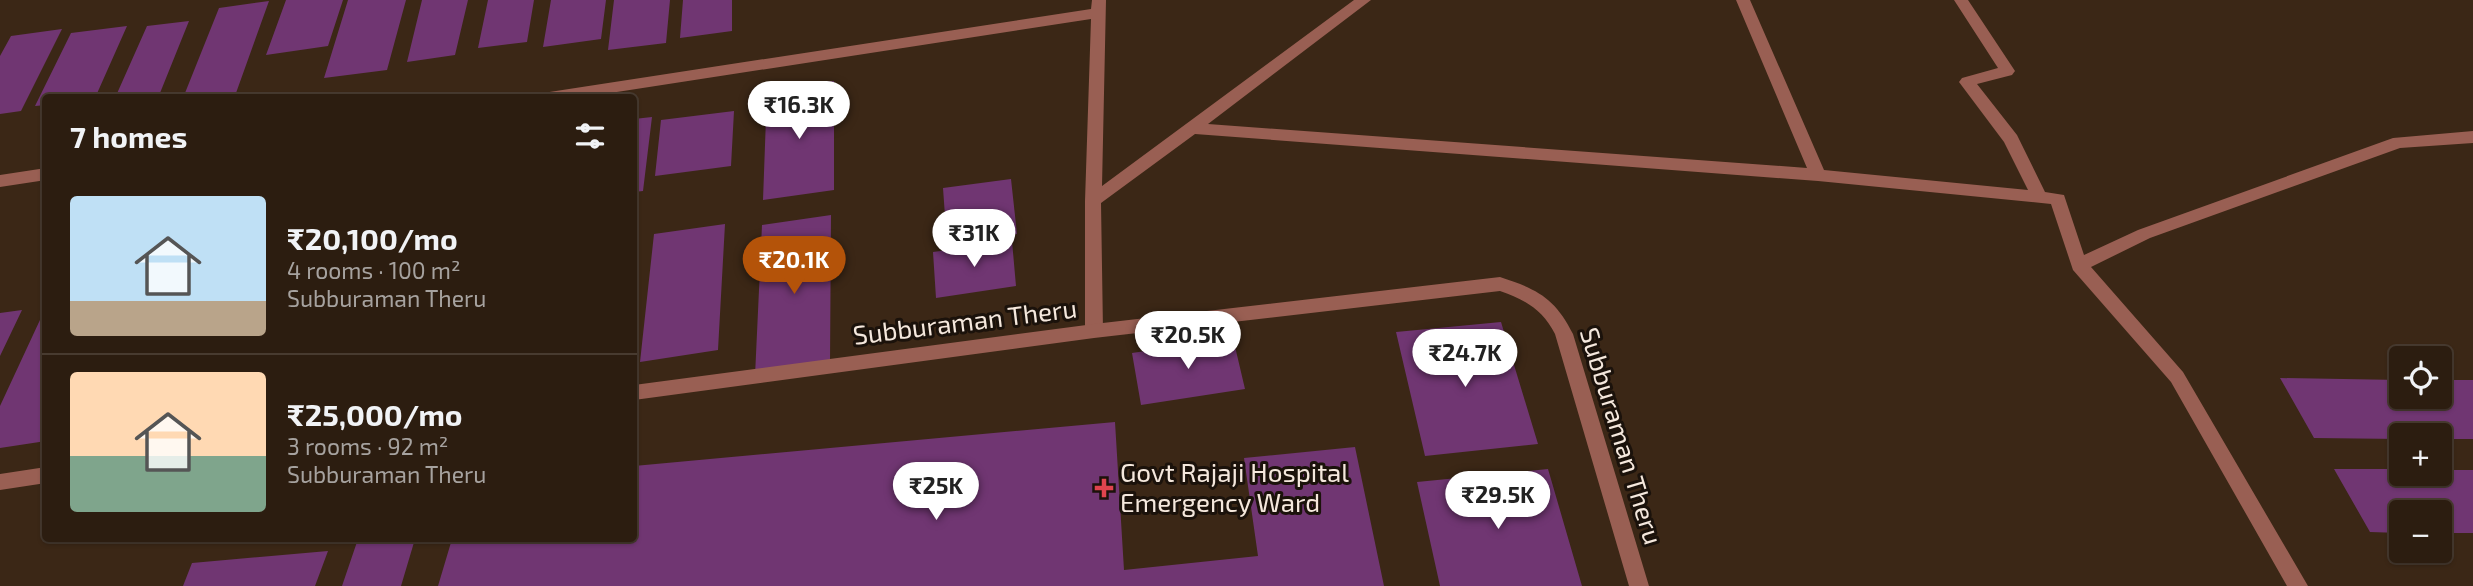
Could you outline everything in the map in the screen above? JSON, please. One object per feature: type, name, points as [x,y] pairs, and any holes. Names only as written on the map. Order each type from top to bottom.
[{"type":"street","points":[[1093,201],[1364,0]]},
{"type":"street","points":[[1743,0],[1818,175]]},
{"type":"street","points":[[1961,0],[2007,71],[1967,82],[2011,139],[2040,198]]},
{"type":"street","points":[[567,94],[1099,7],[1093,201],[1094,331]]},
{"type":"street","points":[[1194,128],[1818,175],[2058,200],[2079,265],[2177,377],[2298,586]]},
{"type":"street","points":[[2079,265],[2144,234],[2399,142],[2473,137]]},
{"type":"street","points":[[0,181],[42,175]]},
{"type":"street","name":"Subburaman Theru","points":[[637,393],[1094,331],[1500,284],[1534,296],[1559,319],[1570,348],[1639,586]]},
{"type":"street","points":[[0,482],[42,476]]},
{"type":"building","points":[[286,0],[343,0],[328,46],[266,55]]},
{"type":"building","points":[[348,0],[406,0],[387,70],[324,78]]},
{"type":"building","points":[[422,0],[468,0],[455,55],[407,62]]},
{"type":"building","points":[[488,0],[534,0],[527,42],[478,48]]},
{"type":"building","points":[[551,0],[606,0],[601,39],[543,47]]},
{"type":"building","points":[[614,0],[670,0],[666,43],[608,50]]},
{"type":"building","points":[[683,0],[732,0],[732,31],[680,38]]},
{"type":"building","points":[[269,1],[236,93],[185,94],[219,8]]},
{"type":"building","points":[[189,21],[160,94],[117,94],[147,26]]},
{"type":"building","points":[[127,26],[97,94],[42,94],[42,105],[35,106],[71,33]]},
{"type":"building","points":[[62,29],[21,111],[0,114],[0,56],[11,36]]},
{"type":"building","points":[[834,81],[834,190],[763,200],[767,90]]},
{"type":"building","points":[[734,111],[731,166],[655,176],[661,120]]},
{"type":"building","points":[[652,117],[643,191],[637,192],[637,119]]},
{"type":"building","points":[[1011,179],[1017,234],[947,244],[943,188]]},
{"type":"building","points":[[831,215],[830,365],[755,376],[762,225]]},
{"type":"building","points":[[725,224],[718,350],[640,362],[654,234]]},
{"type":"building","points":[[1012,241],[1016,286],[936,298],[933,252]]},
{"type":"building","points":[[22,310],[0,356],[0,313]]},
{"type":"building","points":[[42,316],[42,442],[0,448],[0,406]]},
{"type":"building","points":[[1501,322],[1538,444],[1425,456],[1396,332]]},
{"type":"building","points":[[1233,338],[1245,389],[1141,405],[1132,353]]},
{"type":"building","points":[[2280,378],[2389,380],[2389,409],[2452,409],[2452,380],[2473,380],[2473,439],[2452,439],[2452,423],[2389,423],[2389,439],[2314,438]]},
{"type":"building","points":[[1115,422],[1124,570],[1258,556],[1244,458],[1355,447],[1384,586],[438,586],[451,542],[637,542],[637,466]]},
{"type":"building","points":[[1548,469],[1582,586],[1440,586],[1417,482]]},
{"type":"building","points":[[2334,469],[2389,469],[2389,486],[2452,486],[2452,470],[2473,470],[2473,533],[2452,533],[2452,500],[2389,500],[2389,533],[2370,532]]},
{"type":"building","points":[[357,542],[414,542],[401,586],[342,586]]},
{"type":"building","points":[[328,551],[315,586],[183,586],[192,563]]},
{"type":"place","name":"Govt Rajaji Hospital Emergency Ward","points":[[1104,488]]}]
